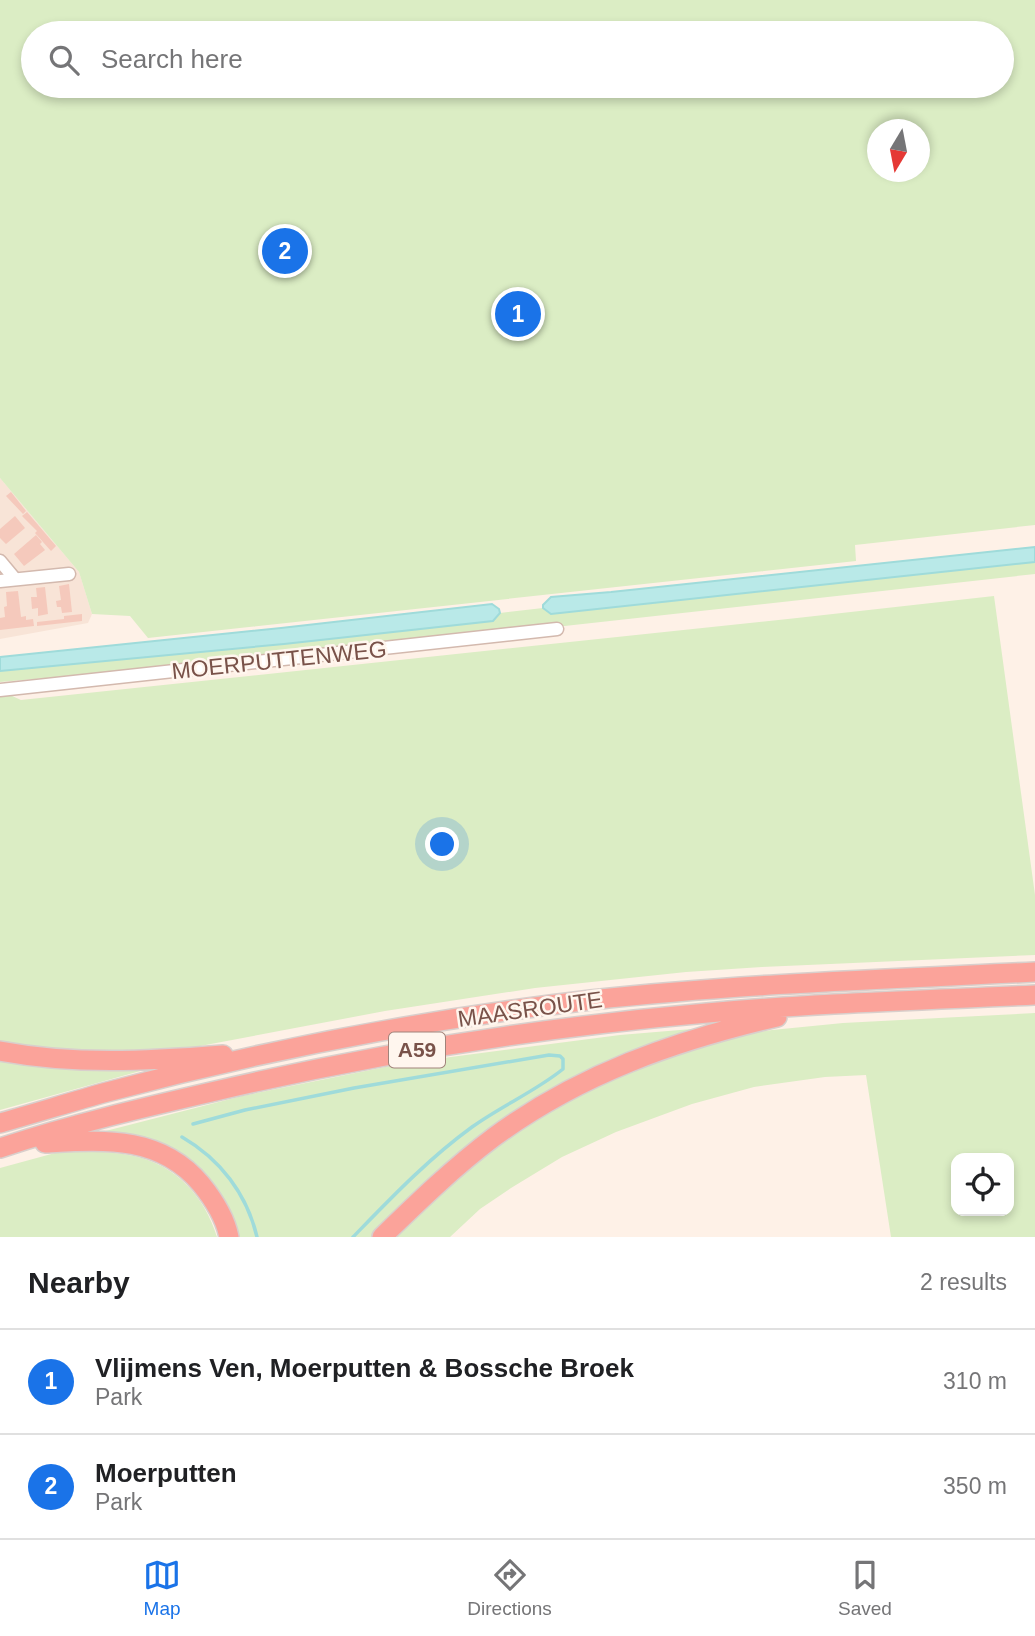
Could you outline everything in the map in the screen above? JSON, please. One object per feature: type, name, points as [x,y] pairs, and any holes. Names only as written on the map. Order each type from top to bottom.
[{"type":"highway","name":"MAASROUTE","points":[[0,1123],[108,1092],[283,1050],[437,1022],[590,1000],[740,986],[1035,972]]},
{"type":"highway","name":"MAASROUTE","points":[[4,1147],[205,1093],[441,1046],[646,1018],[832,1003],[1035,995]]},
{"type":"highway","name":"A59","points":[[382,1237],[437,1184],[495,1137],[558,1096],[652,1052],[732,1027],[832,1003]]},
{"type":"highway","name":"A59","points":[[0,1051],[33,1058],[94,1061],[173,1059],[283,1050]]},
{"type":"highway","name":"A59","points":[[4,1147],[92,1140],[132,1144],[157,1151],[180,1164],[213,1198],[229,1237]]},
{"type":"street","points":[[0,561],[15,579]]},
{"type":"street","points":[[0,581],[69,574]]},
{"type":"street","name":"MOERPUTTENWEG","points":[[0,690],[557,629]]},
{"type":"shaded area","points":[[0,478],[79,572],[92,614],[88,623],[0,639]]},
{"type":"green space","points":[[0,0],[1035,0],[1035,525],[855,545],[856,561],[148,638],[130,616],[92,614],[79,572],[0,478]]},
{"type":"green space","points":[[1035,562],[1035,574],[275,658],[0,682],[0,671],[493,621],[500,613],[543,608],[552,614]]},
{"type":"green space","points":[[994,596],[1035,895],[1035,955],[686,972],[535,988],[385,1011],[179,1050],[81,1053],[0,1043],[0,695],[10,695],[21,700]]},
{"type":"green space","points":[[1035,1013],[1035,1237],[891,1237],[866,1075],[825,1077],[754,1087],[692,1104],[616,1132],[562,1157],[480,1209],[450,1237],[397,1237],[486,1153],[539,1116],[647,1062],[728,1037],[843,1023]]},
{"type":"green space","points":[[704,1028],[652,1043],[615,1059],[374,1237],[234,1237],[190,1167],[90,1135],[242,1096],[405,1063],[620,1035]]},
{"type":"green space","points":[[0,1055],[162,1065],[0,1110]]},
{"type":"green space","points":[[55,1153],[117,1153],[149,1160],[176,1175],[197,1196],[217,1237],[0,1237],[0,1168]]},
{"type":"water","points":[[1035,547],[1035,562],[551,614],[543,608],[551,597]]},
{"type":"water","points":[[492,604],[500,613],[493,621],[0,671],[0,657]]},
{"type":"building","points":[[11,492],[26,511],[23,514],[6,496]]},
{"type":"building","points":[[27,512],[56,546],[51,551],[22,516]]},
{"type":"building","points":[[15,516],[25,528],[6,544],[0,538],[0,529]]},
{"type":"building","points":[[36,535],[45,550],[24,566],[14,554]]},
{"type":"building","points":[[69,584],[72,612],[62,613],[56,601],[61,600],[59,586]]},
{"type":"building","points":[[45,587],[48,614],[38,616],[38,608],[32,609],[31,597],[37,597],[36,588]]},
{"type":"building","points":[[18,591],[21,617],[26,616],[26,620],[33,619],[34,626],[0,630],[0,618],[5,617],[4,607],[7,606],[6,592]]},
{"type":"building","points":[[82,614],[82,621],[37,626],[37,622]]},
{"type":"waterway","points":[[193,1124],[245,1110],[354,1088],[549,1055],[563,1059],[563,1069],[483,1119],[440,1152],[353,1237]]},
{"type":"waterway","points":[[182,1137],[208,1156],[230,1179],[246,1206],[257,1237]]},
{"type":"place","name":"Moerputten","points":[[285,251]]},
{"type":"place","name":"Vlijmens Ven, Moerputten & Bossche Broek","points":[[518,314]]}]
